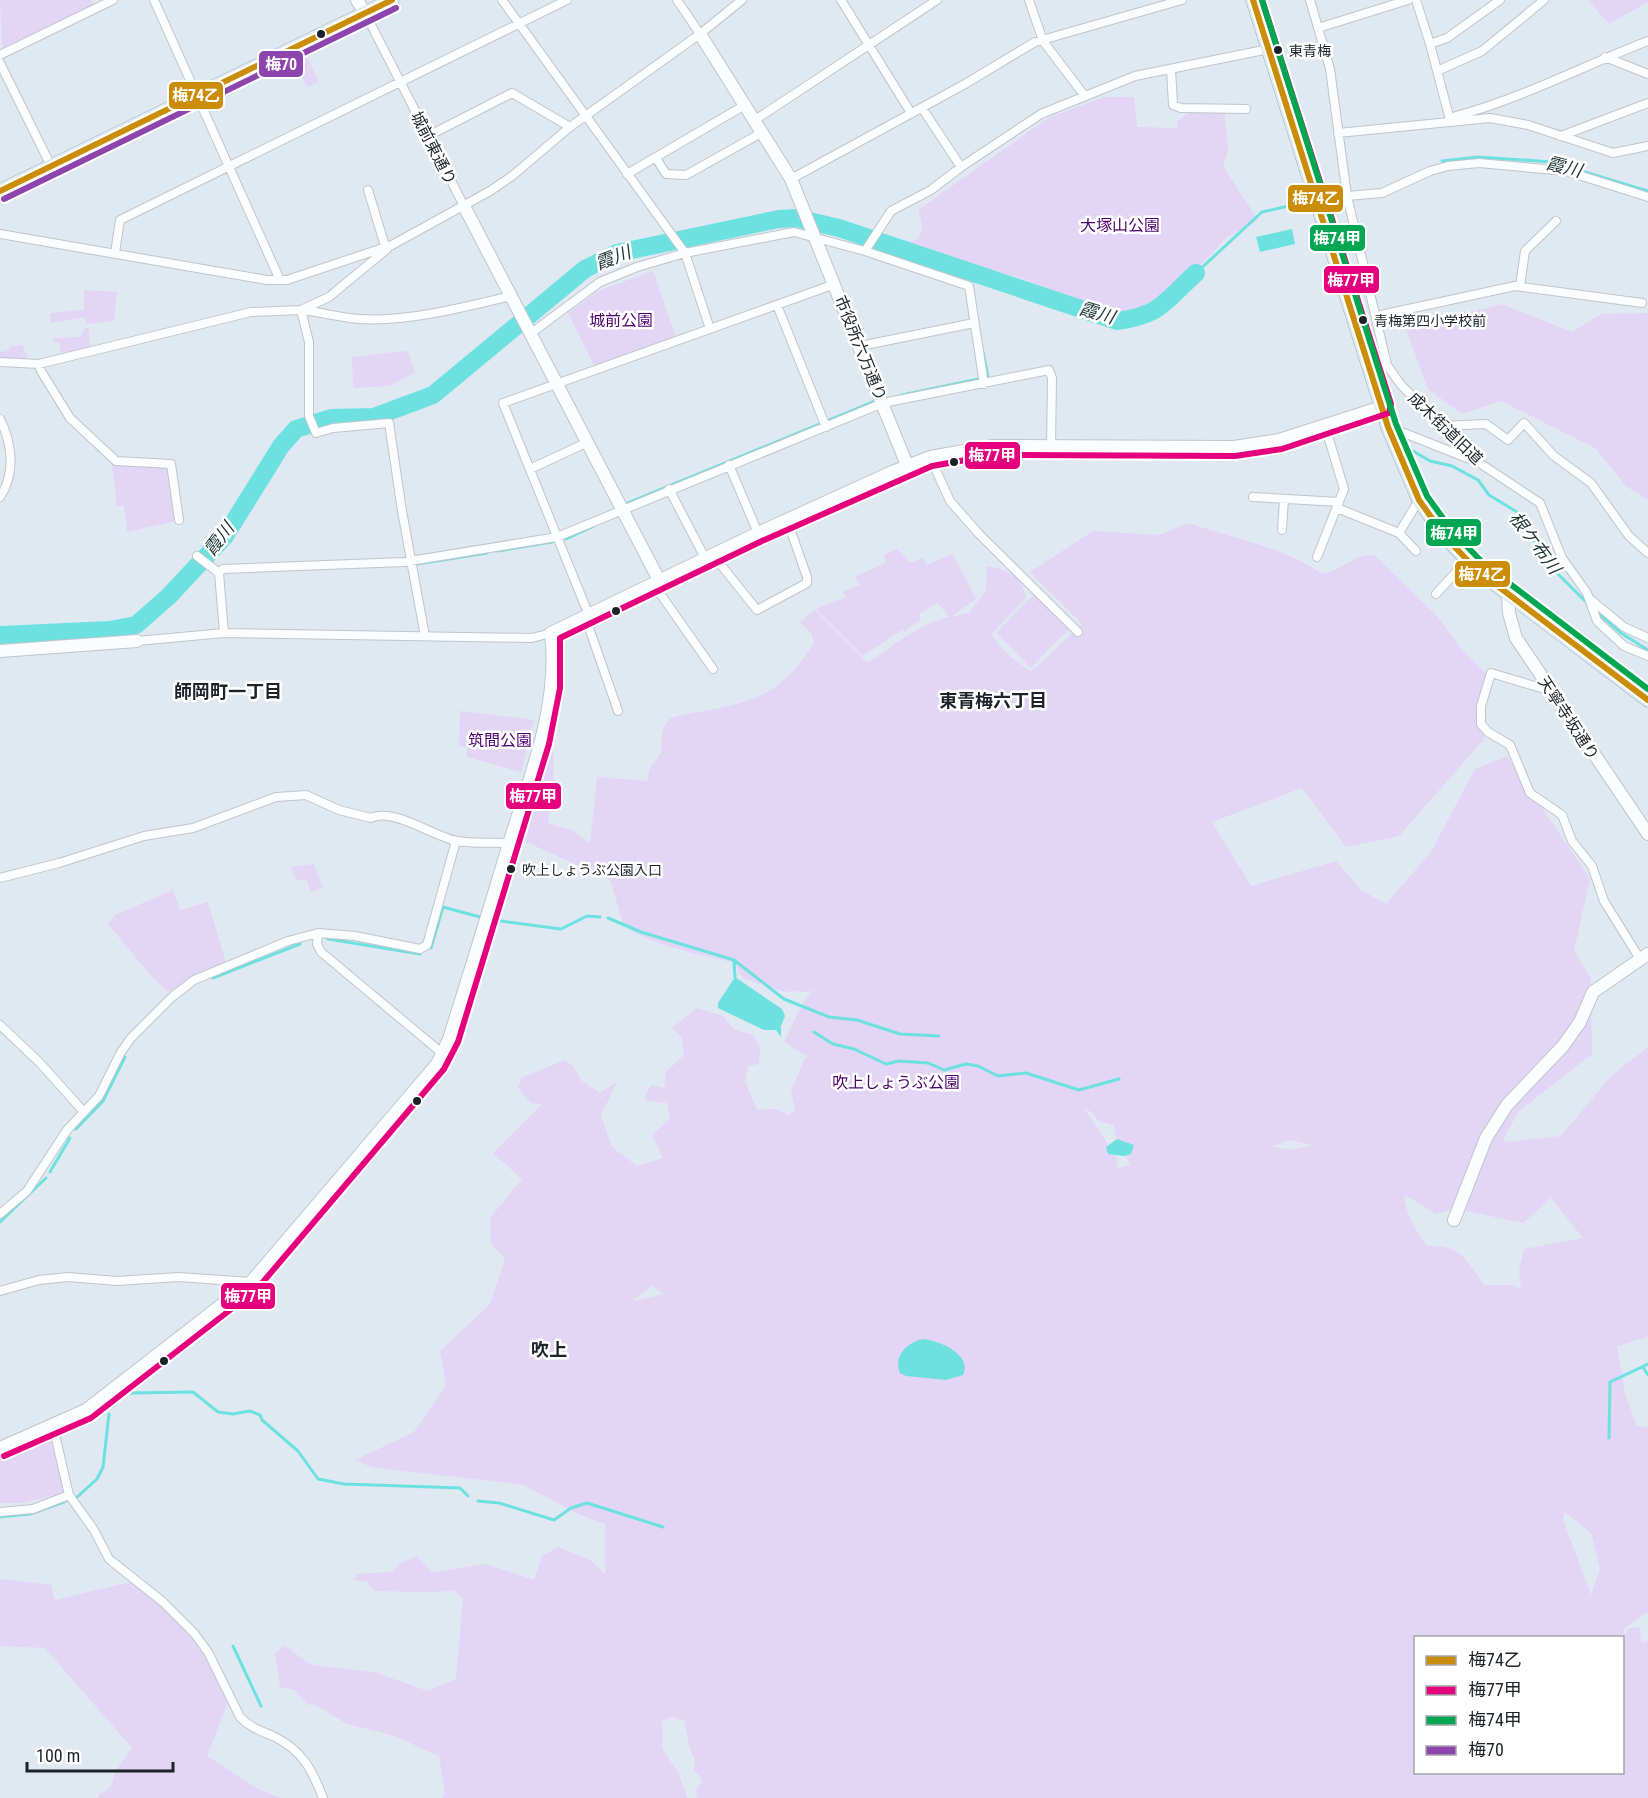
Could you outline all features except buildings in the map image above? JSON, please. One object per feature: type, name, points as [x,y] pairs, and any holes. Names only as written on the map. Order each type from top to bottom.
[{"type":"main road","points":[[0,191],[392,0]]},
{"type":"main road","points":[[1253,0],[1382,407],[1419,500],[1446,538],[1467,560],[1508,594],[1648,700]]},
{"type":"street","points":[[0,55],[113,0]]},
{"type":"street","points":[[154,0],[280,280]]},
{"type":"street","name":"城前東通り","points":[[357,0],[529,332]]},
{"type":"street","points":[[502,0],[683,251],[710,329]]},
{"type":"street","points":[[115,253],[120,220],[567,0]]},
{"type":"street","points":[[677,0],[791,179],[922,108],[1035,42],[1182,0]]},
{"type":"street","points":[[0,234],[280,280],[311,273],[389,246],[464,206],[512,176],[570,127],[700,34],[742,0]]},
{"type":"street","points":[[841,0],[911,113]]},
{"type":"street","points":[[755,120],[937,0]]},
{"type":"street","points":[[1029,0],[1044,41],[1084,95]]},
{"type":"street","name":"成木街道旧道","points":[[1310,0],[1330,69],[1347,196],[1387,365],[1401,385],[1481,464],[1540,503],[1562,558],[1590,599],[1597,621],[1620,643],[1648,656]]},
{"type":"street","points":[[1318,28],[1379,4],[1408,0]]},
{"type":"street","points":[[1416,0],[1449,119]]},
{"type":"street","points":[[1430,44],[1447,38],[1500,0]]},
{"type":"street","points":[[1437,71],[1482,51],[1544,0]]},
{"type":"street","points":[[1449,119],[1524,94],[1605,57],[1648,41]]},
{"type":"street","points":[[866,249],[891,211],[917,200],[961,167],[1041,114],[1084,95],[1111,88],[1135,76],[1269,49]]},
{"type":"street","points":[[1605,57],[1648,74]]},
{"type":"street","points":[[0,63],[51,166]]},
{"type":"street","points":[[1171,69],[1173,105],[1181,108],[1246,109]]},
{"type":"street","points":[[429,136],[512,93],[570,127]]},
{"type":"street","points":[[1561,136],[1648,103]]},
{"type":"street","points":[[627,174],[745,105]]},
{"type":"street","points":[[922,108],[961,167]]},
{"type":"street","points":[[1338,133],[1449,119],[1505,120],[1613,153],[1648,146]]},
{"type":"street","points":[[656,158],[666,174],[686,175],[762,132]]},
{"type":"street","points":[[1318,204],[1347,196],[1382,193],[1430,171],[1448,166],[1479,163],[1566,171],[1648,197]]},
{"type":"street","name":"市役所六万通り","points":[[791,179],[907,465]]},
{"type":"street","points":[[368,190],[389,246]]},
{"type":"street","points":[[1520,286],[1525,251],[1556,221]]},
{"type":"street","points":[[712,669],[659,592],[658,580],[529,332],[600,282],[683,251],[794,232],[814,233],[969,286],[984,380]]},
{"type":"street","points":[[301,310],[330,297],[389,246]]},
{"type":"street","points":[[618,711],[588,625],[588,613],[503,403],[835,284]]},
{"type":"street","points":[[1376,316],[1520,286],[1642,303]]},
{"type":"street","points":[[0,362],[39,364],[251,312],[301,310],[360,319],[379,319],[465,307],[511,296]]},
{"type":"street","points":[[777,305],[825,426]]},
{"type":"street","points":[[301,310],[309,350],[309,416],[315,431],[389,423],[425,636]]},
{"type":"street","points":[[860,346],[974,323]]},
{"type":"street","points":[[39,364],[70,418],[116,461],[171,464],[178,520]]},
{"type":"street","points":[[219,573],[223,569],[411,561],[557,537],[825,426],[882,400],[1049,370],[1052,378],[1051,446]]},
{"type":"street","points":[[0,651],[224,633],[532,638],[551,633],[588,613],[758,533],[907,465],[930,457],[982,447],[1234,447],[1279,440],[1382,407]]},
{"type":"street","points":[[0,418],[8,438],[10,469],[7,486],[0,496]]},
{"type":"street","points":[[1442,426],[1486,424],[1508,440],[1524,423],[1554,456],[1591,483],[1629,536],[1648,554]]},
{"type":"street","points":[[1317,557],[1344,489],[1325,426]]},
{"type":"street","points":[[1389,427],[1481,464]]},
{"type":"street","points":[[530,469],[588,442]]},
{"type":"street","points":[[930,457],[950,501],[979,534],[1078,632]]},
{"type":"street","points":[[729,465],[758,533]]},
{"type":"street","points":[[669,489],[709,557],[757,610],[807,583],[807,577],[787,520]]},
{"type":"street","points":[[1253,497],[1338,505],[1399,533],[1416,551]]},
{"type":"street","points":[[1282,530],[1284,499]]},
{"type":"street","points":[[1399,533],[1419,500]]},
{"type":"street","points":[[197,556],[219,573],[224,633]]},
{"type":"street","points":[[1436,594],[1467,560]]},
{"type":"street","name":"天寧寺坂通り","points":[[1508,594],[1511,623],[1516,638],[1648,834]]},
{"type":"street","points":[[1590,599],[1624,627],[1648,638]]},
{"type":"street","points":[[0,1448],[53,1426],[103,1398],[251,1282],[411,1096],[442,1054],[534,767],[546,714],[553,648],[551,633]]},
{"type":"street","points":[[1454,1220],[1485,1138],[1507,1105],[1563,1046],[1580,1022],[1593,992],[1644,957],[1604,901],[1592,866],[1572,841],[1562,815],[1530,793],[1510,745],[1488,732],[1481,724],[1480,706],[1491,673],[1551,691]]},
{"type":"street","points":[[0,878],[59,863],[144,836],[193,828],[268,799],[292,795],[306,795],[339,810],[371,818],[376,815],[410,822],[456,841],[509,843]]},
{"type":"street","points":[[0,1214],[27,1191],[68,1130],[99,1096],[126,1045],[184,987],[201,976],[288,941],[318,933],[355,936],[420,949],[427,945],[456,841]]},
{"type":"street","points":[[318,933],[317,944],[321,952],[442,1054]]},
{"type":"street","points":[[0,1025],[84,1112]]},
{"type":"street","points":[[0,1291],[39,1280],[68,1277],[117,1281],[178,1277],[251,1282]]},
{"type":"street","points":[[53,1426],[69,1495],[94,1530],[109,1559],[163,1602],[194,1633],[208,1652],[240,1717],[255,1728],[289,1744],[308,1762],[322,1798]]},
{"type":"street","points":[[0,1512],[33,1509],[69,1495]]},
{"type":"green space","points":[[0,0],[91,0],[93,5],[2,49]]},
{"type":"green space","points":[[1588,0],[1648,0],[1648,2],[1609,24]]},
{"type":"green space","points":[[305,53],[319,82],[307,87],[293,58]]},
{"type":"green space","name":"大塚山公園","points":[[1104,97],[1134,97],[1137,127],[1177,128],[1178,121],[1191,111],[1225,113],[1228,151],[1223,166],[1258,220],[1226,238],[1157,313],[1138,319],[1117,319],[1024,279],[904,248],[905,243],[917,239],[922,231],[918,210],[1048,118]]},
{"type":"green space","name":"城前公園","points":[[653,271],[676,337],[595,367],[568,313],[598,291]]},
{"type":"green space","points":[[84,290],[117,292],[114,321],[86,324],[84,317],[51,323],[50,313],[84,310]]},
{"type":"green space","points":[[1501,304],[1572,332],[1601,314],[1648,313],[1648,500],[1626,486],[1595,448],[1501,401],[1462,414],[1428,389],[1406,329]]},
{"type":"green space","points":[[85,328],[88,328],[91,347],[61,354],[59,343],[53,342],[54,338],[80,337]]},
{"type":"green space","points":[[22,345],[28,357],[26,359],[0,358],[0,352],[7,351],[11,346]]},
{"type":"green space","points":[[408,351],[415,372],[390,386],[353,388],[352,357]]},
{"type":"green space","points":[[112,465],[167,467],[176,521],[127,532],[124,506],[117,506]]},
{"type":"green space","name":"吹上しょうぶ公園","points":[[1188,523],[1275,550],[1322,574],[1359,557],[1374,555],[1437,616],[1462,650],[1486,674],[1477,718],[1485,738],[1399,836],[1346,847],[1302,788],[1212,822],[1251,886],[1336,861],[1361,890],[1386,904],[1431,852],[1475,769],[1507,756],[1590,879],[1574,951],[1591,979],[1592,1054],[1518,1112],[1503,1140],[1506,1142],[1561,1136],[1612,1075],[1648,1047],[1648,1337],[1617,1346],[1625,1393],[1637,1427],[1648,1426],[1648,1612],[1623,1629],[1626,1637],[1628,1628],[1640,1627],[1641,1643],[1648,1641],[1648,1798],[697,1798],[695,1790],[702,1783],[700,1776],[693,1770],[695,1760],[690,1749],[684,1720],[672,1717],[661,1721],[662,1748],[679,1774],[687,1798],[442,1798],[445,1793],[439,1756],[392,1735],[347,1724],[314,1704],[308,1705],[294,1690],[280,1687],[275,1653],[285,1646],[311,1665],[374,1672],[428,1691],[456,1679],[463,1598],[453,1590],[374,1591],[367,1582],[354,1580],[358,1574],[393,1572],[401,1563],[417,1556],[432,1573],[486,1564],[534,1580],[542,1556],[558,1547],[589,1559],[605,1574],[605,1524],[578,1514],[524,1485],[371,1467],[355,1460],[414,1432],[446,1385],[440,1351],[490,1304],[505,1259],[491,1243],[490,1218],[522,1179],[493,1153],[542,1104],[531,1103],[518,1088],[521,1078],[565,1060],[572,1065],[582,1081],[600,1093],[617,1082],[601,1115],[612,1147],[637,1166],[663,1158],[652,1135],[670,1119],[667,1103],[644,1100],[651,1085],[664,1088],[666,1072],[684,1055],[681,1036],[672,1028],[697,1008],[723,1016],[735,1030],[753,1035],[760,1048],[759,1064],[748,1066],[745,1081],[757,1110],[776,1109],[788,1115],[795,1110],[791,1091],[805,1058],[808,1057],[784,1042],[803,1003],[813,991],[785,992],[742,978],[735,963],[678,949],[637,933],[624,926],[610,880],[522,840],[553,749],[554,782],[548,824],[572,830],[590,843],[597,777],[647,781],[650,768],[661,753],[662,731],[670,718],[735,705],[768,692],[799,665],[814,643],[811,633],[800,622],[815,610],[868,663],[917,630],[950,617],[937,603],[919,614],[921,619],[904,632],[902,630],[863,656],[816,609],[847,597],[843,592],[860,585],[855,577],[887,562],[883,555],[897,549],[911,563],[923,558],[927,565],[953,554],[976,599],[951,617],[969,613],[986,590],[987,566],[1013,575],[1021,584],[1026,598],[991,634],[1007,654],[1031,672],[1082,624],[1030,572],[1093,531],[1159,535]],"holes":[[[1085,1110],[1090,1111],[1099,1121],[1114,1125],[1116,1137],[1126,1147],[1130,1165],[1117,1168],[1117,1158]],[[1290,1140],[1314,1145],[1290,1150],[1271,1146]],[[1407,1196],[1436,1214],[1457,1209],[1523,1223],[1551,1198],[1583,1238],[1524,1249],[1519,1270],[1521,1289],[1512,1285],[1484,1285],[1462,1255],[1448,1248],[1427,1246],[1410,1217],[1404,1198]],[[652,1286],[664,1294],[632,1301]],[[1564,1512],[1591,1533],[1600,1569],[1591,1595],[1564,1522]]]},
{"type":"green space","points":[[1034,594],[1069,629],[1031,668],[996,633]]},
{"type":"green space","name":"筑間公園","points":[[460,711],[534,720],[521,772],[467,757],[467,747],[459,746]]},
{"type":"green space","points":[[314,864],[323,888],[310,892],[307,881],[295,879],[291,867]]},
{"type":"green space","points":[[173,890],[180,910],[208,902],[226,963],[197,974],[168,992],[152,977],[108,924],[115,915]]},
{"type":"green space","points":[[47,1435],[52,1437],[65,1489],[62,1493],[23,1503],[0,1503],[0,1454]]},
{"type":"green space","points":[[0,1579],[51,1585],[55,1600],[131,1582],[163,1609],[188,1635],[209,1665],[228,1702],[207,1756],[258,1789],[281,1798],[95,1798],[111,1787],[115,1772],[132,1748],[45,1648],[0,1646]]},
{"type":"water","points":[[1292,229],[1295,244],[1260,252],[1256,237]]},
{"type":"water","points":[[735,977],[782,1009],[785,1016],[781,1026],[781,1037],[776,1030],[764,1030],[718,1008],[718,1003]]},
{"type":"water","points":[[1117,1139],[1134,1145],[1131,1154],[1124,1156],[1108,1154],[1106,1147]]},
{"type":"water","points":[[922,1339],[945,1345],[959,1355],[965,1367],[963,1375],[946,1380],[906,1376],[900,1373],[898,1361],[903,1351]]},
{"type":"waterway","name":"霞川","points":[[1442,161],[1478,157],[1552,162],[1648,191]]},
{"type":"waterway","name":"霞川","points":[[1196,273],[1262,212],[1310,201]]},
{"type":"waterway","name":"霞川","points":[[0,635],[110,630],[136,625],[169,596],[225,536],[281,446],[296,429],[331,418],[374,417],[433,395],[585,269],[617,253],[779,219],[796,218],[839,228],[1117,321],[1154,311],[1196,273]]},
{"type":"waterway","points":[[902,395],[988,377],[983,352]]},
{"type":"waterway","points":[[628,503],[878,400]]},
{"type":"waterway","name":"根ケ布川","points":[[1413,451],[1430,461],[1452,466],[1478,480],[1489,495],[1517,512],[1550,566],[1588,604]]},
{"type":"waterway","points":[[566,539],[594,526]]},
{"type":"waterway","points":[[498,551],[552,542]]},
{"type":"waterway","points":[[417,564],[487,553]]},
{"type":"waterway","points":[[206,557],[212,562]]},
{"type":"waterway","name":"根ケ布川","points":[[1597,612],[1621,633],[1648,650]]},
{"type":"waterway","points":[[431,948],[443,907],[480,917]]},
{"type":"waterway","points":[[493,920],[561,929],[587,916],[600,917]]},
{"type":"waterway","points":[[608,918],[641,932],[734,960],[784,999],[829,1017],[857,1020],[900,1034],[939,1036]]},
{"type":"waterway","points":[[328,939],[420,954]]},
{"type":"waterway","points":[[213,978],[300,944]]},
{"type":"waterway","points":[[734,961],[735,977]]},
{"type":"waterway","points":[[814,1032],[833,1044],[854,1049],[886,1064],[899,1061],[928,1063],[944,1070],[966,1064],[978,1066],[998,1076],[1026,1073],[1079,1090],[1119,1079]]},
{"type":"waterway","points":[[76,1129],[103,1101],[125,1057]]},
{"type":"waterway","points":[[50,1172],[70,1138]]},
{"type":"waterway","points":[[0,1222],[46,1178]]},
{"type":"waterway","points":[[1609,1438],[1610,1382],[1648,1364]]},
{"type":"waterway","points":[[1643,1367],[1648,1375]]},
{"type":"waterway","points":[[113,1406],[120,1397],[129,1393],[193,1392],[218,1412],[233,1414],[250,1411],[260,1415],[262,1420],[298,1451],[318,1479],[344,1484],[460,1488],[468,1496]]},
{"type":"waterway","points":[[76,1498],[97,1479],[103,1467],[109,1414]]},
{"type":"waterway","points":[[478,1501],[499,1503],[554,1520],[571,1508],[587,1503],[663,1527]]},
{"type":"waterway","points":[[0,1517],[30,1514],[64,1502]]},
{"type":"waterway","points":[[233,1646],[261,1706]]},
{"type":"transit line","name":"梅74乙","points":[[0,191],[392,0]]},
{"type":"transit line","name":"梅74乙","points":[[1253,0],[1388,427],[1419,500],[1446,538],[1478,571],[1648,700]]},
{"type":"transit line","name":"梅77甲","points":[[4,1456],[91,1418],[257,1289],[444,1069],[458,1042],[549,744],[560,688],[560,638],[762,541],[932,466],[994,455],[1235,456],[1282,449],[1389,413],[1391,404],[1262,0]]},
{"type":"transit line","name":"梅74甲","points":[[1262,0],[1396,424],[1427,496],[1453,532],[1484,564],[1648,689]]},
{"type":"transit line","name":"梅70","points":[[4,199],[396,8]]},
{"type":"place","name":"東青梅","points":[[1278,50]]},
{"type":"place","name":"青梅第四小学校前","points":[[1363,320]]},
{"type":"place","name":"吹上しょうぶ公園入口","points":[[511,869]]},
{"type":"district","name":"師岡町一丁目","points":[[228,692]]},
{"type":"district","name":"東青梅六丁目","points":[[993,701]]},
{"type":"district","name":"吹上","points":[[549,1350]]}]
